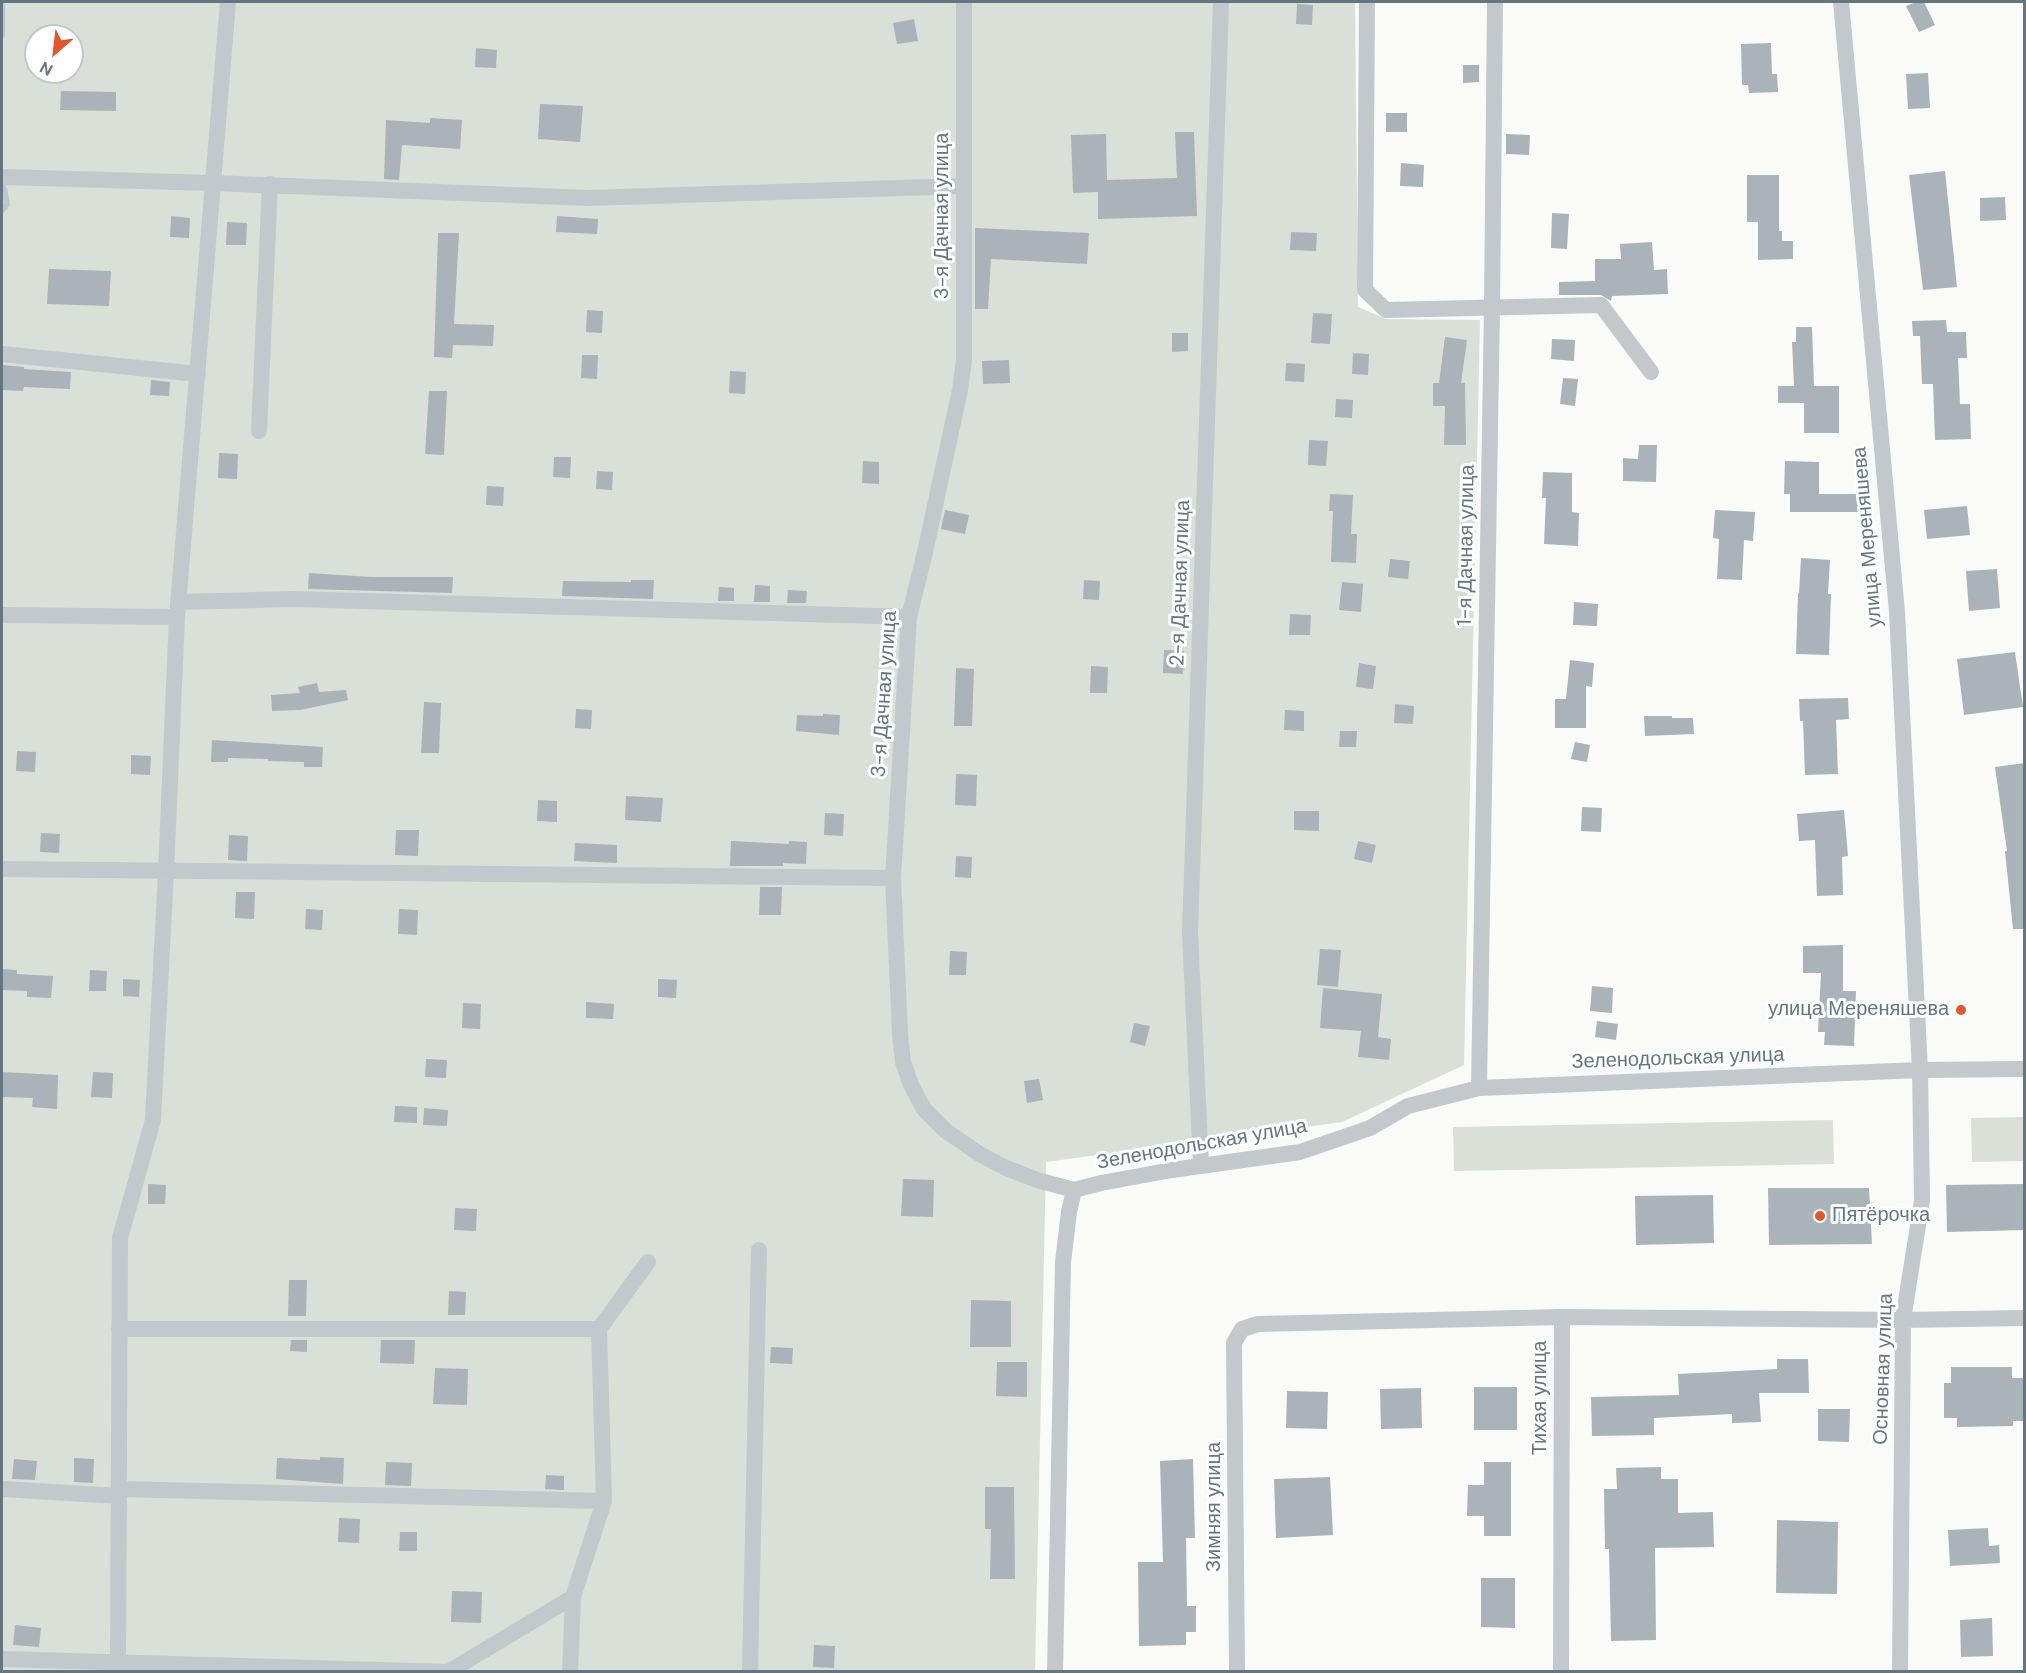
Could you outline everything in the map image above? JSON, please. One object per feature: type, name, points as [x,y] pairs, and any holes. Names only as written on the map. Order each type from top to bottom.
[{"type":"street","points":[[118,1667],[120,1238],[153,1120],[178,609],[228,2]]},
{"type":"street","name":"3-я Дачная улица","points":[[964,2],[962,370],[909,617],[893,879],[900,1034],[903,1062],[910,1085],[924,1109],[946,1131],[978,1153],[1005,1167],[1037,1180],[1074,1190]]},
{"type":"street","name":"2-я Дачная улица","points":[[1201,1166],[1190,933],[1221,2]]},
{"type":"street","points":[[1367,2],[1365,290],[1386,310],[1601,305],[1652,372]]},
{"type":"street","name":"1-я Дачная улица","points":[[1479,1088],[1495,2]]},
{"type":"street","name":"улица Мереняшева","points":[[1841,2],[1897,612],[1920,1070]]},
{"type":"street","points":[[2,177],[270,184],[588,198],[963,186]]},
{"type":"street","points":[[259,431],[270,184]]},
{"type":"street","points":[[2,354],[198,375]]},
{"type":"street","points":[[2,615],[178,609],[294,599],[909,617]]},
{"type":"street","points":[[2,869],[893,879]]},
{"type":"street","name":"Зеленодольская улица","points":[[1055,1671],[1063,1262],[1074,1190],[1101,1183],[1201,1166],[1300,1152],[1370,1128],[1408,1106],[1479,1088],[1920,1070],[2025,1069]]},
{"type":"street","name":"Основная улица","points":[[1900,1671],[1903,1320],[1922,1200],[1920,1070]]},
{"type":"street","points":[[750,1671],[759,1250]]},
{"type":"street","points":[[570,1671],[573,1597],[604,1501],[599,1329],[648,1262]]},
{"type":"street","points":[[1562,1317],[1903,1320],[2025,1318]]},
{"type":"street","name":"Тихая улица","points":[[1234,1343],[1242,1329],[1258,1324],[1562,1317],[1561,1671]]},
{"type":"street","points":[[119,1329],[599,1329]]},
{"type":"street","name":"Зимняя улица","points":[[1234,1343],[1237,1671]]},
{"type":"street","points":[[2,1489],[604,1501]]},
{"type":"street","points":[[2,1659],[118,1667],[448,1671],[573,1597]]},
{"type":"shaded area","points":[[2,2],[1355,2],[1358,307],[1386,319],[1480,320],[1464,1065],[1342,1122],[1046,1162],[1035,1671],[2,1672]]},
{"type":"shaded area","points":[[2024,1117],[2024,1161],[1972,1162],[1971,1118]]},
{"type":"shaded area","points":[[1833,1120],[1834,1164],[1454,1171],[1453,1127]]},
{"type":"building","points":[[1924,2],[1935,25],[1919,32],[1906,6]]},
{"type":"building","points":[[1297,4],[1313,5],[1312,25],[1296,24]]},
{"type":"building","points":[[914,19],[918,41],[897,44],[893,23]]},
{"type":"building","points":[[1771,43],[1772,74],[1777,74],[1778,92],[1749,93],[1748,85],[1742,85],[1741,44]]},
{"type":"building","points":[[476,48],[497,50],[496,68],[475,67]]},
{"type":"building","points":[[1463,65],[1479,65],[1479,82],[1463,83]]},
{"type":"building","points":[[1928,73],[1930,108],[1908,109],[1906,74]]},
{"type":"building","points":[[61,91],[116,92],[116,111],[60,110]]},
{"type":"building","points":[[540,104],[583,106],[580,142],[538,139]]},
{"type":"building","points":[[1386,113],[1407,113],[1407,132],[1386,132]]},
{"type":"building","points":[[430,118],[462,120],[460,149],[402,145],[399,180],[384,179],[386,120],[430,123]]},
{"type":"building","points":[[1175,132],[1194,132],[1197,216],[1098,219],[1098,192],[1073,193],[1071,135],[1106,134],[1107,180],[1177,178]]},
{"type":"building","points":[[1506,134],[1530,135],[1529,155],[1506,154]]},
{"type":"building","points":[[1401,163],[1424,165],[1423,187],[1400,186]]},
{"type":"building","points":[[1945,171],[1957,287],[1923,290],[1909,175]]},
{"type":"building","points":[[1747,175],[1779,175],[1779,231],[1782,231],[1782,241],[1793,241],[1793,259],[1758,260],[1758,222],[1747,222]]},
{"type":"building","points":[[2005,197],[2006,220],[1980,221],[1980,198]]},
{"type":"building","points":[[1552,213],[1569,214],[1567,249],[1551,248]]},
{"type":"building","points":[[171,216],[190,218],[189,238],[170,237]]},
{"type":"building","points":[[557,216],[598,219],[597,234],[556,232]]},
{"type":"building","points":[[227,222],[247,223],[246,245],[226,245]]},
{"type":"building","points":[[975,228],[1089,233],[1087,264],[991,259],[988,309],[975,309]]},
{"type":"building","points":[[1291,232],[1317,233],[1316,251],[1290,250]]},
{"type":"building","points":[[438,233],[459,233],[454,324],[494,325],[493,346],[453,345],[452,358],[434,357]]},
{"type":"building","points":[[1652,242],[1654,270],[1667,269],[1668,294],[1612,296],[1611,301],[1601,295],[1559,295],[1559,282],[1595,281],[1595,259],[1621,259],[1620,244]]},
{"type":"building","points":[[49,269],[111,271],[109,306],[47,304]]},
{"type":"building","points":[[587,310],[603,311],[602,333],[586,332]]},
{"type":"building","points":[[1313,313],[1332,314],[1330,344],[1311,343]]},
{"type":"building","points":[[1946,320],[1947,332],[1966,332],[1967,358],[1958,358],[1960,404],[1970,404],[1971,439],[1935,440],[1933,384],[1922,384],[1920,336],[1913,336],[1912,321]]},
{"type":"building","points":[[1796,327],[1812,327],[1814,386],[1839,386],[1839,433],[1804,433],[1804,403],[1778,403],[1778,386],[1794,386],[1792,342],[1796,342]]},
{"type":"building","points":[[1172,333],[1188,333],[1188,351],[1172,352]]},
{"type":"building","points":[[1445,337],[1467,340],[1461,383],[1465,383],[1466,445],[1444,445],[1445,406],[1433,406],[1433,383],[1439,383]]},
{"type":"building","points":[[1552,339],[1575,340],[1574,361],[1551,359]]},
{"type":"building","points":[[1353,353],[1369,354],[1368,375],[1352,374]]},
{"type":"building","points":[[582,355],[598,355],[597,379],[581,378]]},
{"type":"building","points":[[1009,360],[1010,383],[983,384],[982,361]]},
{"type":"building","points":[[1286,363],[1305,364],[1304,382],[1285,381]]},
{"type":"building","points":[[2,365],[71,372],[70,389],[24,387],[23,391],[2,390]]},
{"type":"building","points":[[730,371],[746,372],[745,394],[729,393]]},
{"type":"building","points":[[1563,378],[1578,379],[1575,406],[1560,404]]},
{"type":"building","points":[[151,380],[170,382],[169,396],[150,395]]},
{"type":"building","points":[[429,391],[447,391],[444,455],[425,454]]},
{"type":"building","points":[[1336,399],[1353,400],[1352,418],[1335,417]]},
{"type":"building","points":[[1309,440],[1328,441],[1326,466],[1308,465]]},
{"type":"building","points":[[1639,445],[1657,445],[1656,482],[1623,481],[1623,458],[1638,459]]},
{"type":"building","points":[[219,453],[238,454],[237,479],[218,478]]},
{"type":"building","points":[[554,457],[571,457],[570,478],[553,477]]},
{"type":"building","points":[[863,461],[879,462],[879,484],[862,483]]},
{"type":"building","points":[[1785,461],[1819,462],[1819,494],[1861,494],[1861,512],[1790,512],[1790,494],[1784,494]]},
{"type":"building","points":[[597,471],[613,472],[612,490],[596,489]]},
{"type":"building","points":[[1543,472],[1572,473],[1572,512],[1579,513],[1578,546],[1544,544],[1546,498],[1542,498]]},
{"type":"building","points":[[487,486],[504,487],[503,506],[486,505]]},
{"type":"building","points":[[1330,494],[1353,495],[1351,534],[1357,534],[1356,563],[1331,562],[1333,511],[1329,511]]},
{"type":"building","points":[[1967,506],[1970,535],[1927,539],[1924,510]]},
{"type":"building","points":[[945,510],[969,515],[965,534],[941,529]]},
{"type":"building","points":[[1715,510],[1755,512],[1753,541],[1744,540],[1742,580],[1717,579],[1719,539],[1713,538]]},
{"type":"building","points":[[1801,558],[1830,560],[1829,655],[1796,654]]},
{"type":"building","points":[[1390,559],[1410,561],[1408,579],[1388,577]]},
{"type":"building","points":[[1997,569],[2000,608],[1969,611],[1966,571]]},
{"type":"building","points":[[309,573],[371,577],[453,577],[452,593],[308,589]]},
{"type":"building","points":[[631,580],[654,580],[653,599],[562,596],[563,581],[631,582]]},
{"type":"building","points":[[1084,580],[1100,581],[1099,600],[1083,599]]},
{"type":"building","points":[[1342,582],[1363,584],[1361,612],[1339,610]]},
{"type":"building","points":[[755,585],[770,586],[770,602],[754,602]]},
{"type":"building","points":[[719,587],[734,588],[734,601],[718,601]]},
{"type":"building","points":[[788,590],[807,591],[806,603],[787,603]]},
{"type":"building","points":[[1574,602],[1598,604],[1597,626],[1573,625]]},
{"type":"building","points":[[1290,614],[1311,615],[1310,635],[1289,635]]},
{"type":"building","points":[[1164,650],[1184,651],[1183,674],[1163,673]]},
{"type":"building","points":[[2015,652],[2023,707],[1964,715],[1957,659]]},
{"type":"building","points":[[1570,660],[1594,663],[1592,687],[1586,686],[1586,728],[1555,728],[1555,699],[1566,699]]},
{"type":"building","points":[[1359,663],[1376,666],[1373,689],[1356,687]]},
{"type":"building","points":[[1091,666],[1108,667],[1107,693],[1090,693]]},
{"type":"building","points":[[956,668],[974,669],[972,726],[954,726]]},
{"type":"building","points":[[317,683],[319,692],[346,690],[348,700],[300,710],[272,711],[271,695],[300,693],[298,687]]},
{"type":"building","points":[[1848,698],[1849,719],[1836,720],[1838,774],[1805,775],[1803,721],[1800,721],[1799,699]]},
{"type":"building","points":[[424,702],[441,703],[439,753],[421,753]]},
{"type":"building","points":[[1395,704],[1414,706],[1413,724],[1394,723]]},
{"type":"building","points":[[576,709],[592,710],[591,729],[575,728]]},
{"type":"building","points":[[1285,710],[1304,711],[1304,731],[1284,730]]},
{"type":"building","points":[[823,714],[840,715],[839,735],[796,731],[797,715],[823,716]]},
{"type":"building","points":[[1644,716],[1693,718],[1694,734],[1645,736]]},
{"type":"building","points":[[1340,731],[1357,731],[1356,747],[1339,747]]},
{"type":"building","points":[[212,740],[323,747],[322,767],[304,767],[304,762],[268,761],[268,759],[228,758],[228,762],[211,762]]},
{"type":"building","points":[[1575,742],[1590,745],[1587,762],[1571,759]]},
{"type":"building","points":[[17,751],[36,752],[35,772],[16,771]]},
{"type":"building","points":[[131,755],[151,756],[150,775],[131,774]]},
{"type":"building","points":[[2025,763],[2025,929],[2013,929],[2005,851],[2007,851],[1995,767]]},
{"type":"building","points":[[956,774],[977,775],[976,806],[955,805]]},
{"type":"building","points":[[626,796],[663,798],[661,822],[625,820]]},
{"type":"building","points":[[538,800],[557,801],[557,822],[537,821]]},
{"type":"building","points":[[1582,807],[1602,808],[1601,832],[1581,831]]},
{"type":"building","points":[[1844,810],[1848,856],[1842,857],[1843,895],[1817,896],[1815,840],[1799,841],[1797,814]]},
{"type":"building","points":[[1294,811],[1319,811],[1319,831],[1294,830]]},
{"type":"building","points":[[825,813],[844,814],[843,836],[824,835]]},
{"type":"building","points":[[396,830],[419,830],[418,856],[395,855]]},
{"type":"building","points":[[41,833],[60,834],[59,853],[40,852]]},
{"type":"building","points":[[229,835],[248,836],[247,861],[228,860]]},
{"type":"building","points":[[731,841],[789,844],[789,841],[807,842],[806,864],[730,866]]},
{"type":"building","points":[[1358,841],[1376,845],[1372,863],[1354,859]]},
{"type":"building","points":[[575,843],[617,845],[617,863],[574,861]]},
{"type":"building","points":[[956,856],[972,857],[971,878],[955,877]]},
{"type":"building","points":[[760,887],[782,887],[781,915],[759,915]]},
{"type":"building","points":[[236,892],[255,892],[254,919],[235,918]]},
{"type":"building","points":[[306,909],[323,910],[322,930],[305,929]]},
{"type":"building","points":[[399,909],[418,910],[417,935],[398,934]]},
{"type":"building","points":[[1843,945],[1843,991],[1856,991],[1854,1046],[1824,1045],[1825,1032],[1818,1032],[1821,973],[1803,973],[1803,946]]},
{"type":"building","points":[[1320,949],[1341,950],[1338,987],[1317,985]]},
{"type":"building","points":[[950,951],[967,952],[966,975],[949,975]]},
{"type":"building","points":[[2,969],[17,970],[17,974],[53,976],[51,998],[27,997],[27,991],[2,990]]},
{"type":"building","points":[[90,970],[107,971],[106,991],[89,991]]},
{"type":"building","points":[[123,979],[140,980],[139,997],[123,996]]},
{"type":"building","points":[[658,979],[677,980],[676,998],[658,997]]},
{"type":"building","points":[[1592,986],[1613,988],[1612,1013],[1590,1011]]},
{"type":"building","points":[[1323,988],[1382,994],[1378,1037],[1391,1039],[1389,1060],[1358,1057],[1361,1031],[1320,1028]]},
{"type":"building","points":[[586,1002],[614,1004],[613,1019],[586,1018]]},
{"type":"building","points":[[463,1003],[481,1004],[480,1029],[462,1028]]},
{"type":"building","points":[[1597,1021],[1618,1024],[1616,1040],[1595,1037]]},
{"type":"building","points":[[1134,1023],[1150,1026],[1145,1046],[1130,1042]]},
{"type":"building","points":[[426,1059],[447,1060],[446,1078],[425,1077]]},
{"type":"building","points":[[2,1072],[58,1075],[57,1109],[32,1107],[33,1098],[2,1097]]},
{"type":"building","points":[[93,1072],[113,1073],[112,1098],[91,1097]]},
{"type":"building","points":[[1039,1079],[1043,1100],[1027,1103],[1024,1081]]},
{"type":"building","points":[[395,1106],[417,1107],[417,1123],[394,1122]]},
{"type":"building","points":[[424,1108],[448,1110],[447,1126],[423,1125]]},
{"type":"building","points":[[903,1179],[934,1180],[933,1217],[901,1216]]},
{"type":"building","points":[[148,1184],[166,1185],[165,1204],[148,1204]]},
{"type":"building","points":[[2025,1184],[2025,1230],[1947,1232],[1946,1185]]},
{"type":"building","name":"Пятёрочка","points":[[1768,1188],[1869,1188],[1872,1244],[1769,1245]]},
{"type":"building","points":[[1713,1195],[1714,1243],[1636,1245],[1635,1196]]},
{"type":"building","points":[[455,1208],[477,1209],[476,1231],[454,1230]]},
{"type":"building","points":[[289,1280],[307,1280],[306,1316],[288,1316]]},
{"type":"building","points":[[449,1291],[466,1292],[465,1315],[448,1315]]},
{"type":"building","points":[[971,1300],[1011,1301],[1011,1347],[970,1347]]},
{"type":"building","points":[[291,1340],[307,1340],[307,1352],[290,1351]]},
{"type":"building","points":[[381,1340],[415,1340],[414,1364],[380,1363]]},
{"type":"building","points":[[771,1347],[793,1348],[792,1364],[770,1363]]},
{"type":"building","points":[[1777,1359],[1808,1359],[1809,1393],[1759,1393],[1761,1422],[1732,1423],[1732,1414],[1654,1418],[1654,1435],[1592,1436],[1591,1397],[1679,1395],[1678,1374],[1777,1369]]},
{"type":"building","points":[[997,1362],[1027,1362],[1027,1397],[996,1396]]},
{"type":"building","points":[[1951,1367],[2012,1367],[2012,1378],[2025,1378],[2025,1421],[2013,1421],[2013,1426],[1957,1427],[1957,1418],[1944,1418],[1944,1383],[1951,1383]]},
{"type":"building","points":[[435,1368],[468,1369],[467,1405],[433,1404]]},
{"type":"building","points":[[1474,1387],[1517,1387],[1517,1430],[1474,1430]]},
{"type":"building","points":[[1421,1388],[1422,1428],[1381,1429],[1380,1389]]},
{"type":"building","points":[[1287,1391],[1328,1392],[1327,1429],[1286,1428]]},
{"type":"building","points":[[1818,1409],[1850,1409],[1849,1442],[1818,1441]]},
{"type":"building","points":[[320,1457],[344,1458],[343,1484],[276,1479],[277,1458],[320,1460]]},
{"type":"building","points":[[74,1458],[94,1459],[93,1483],[74,1482]]},
{"type":"building","points":[[14,1459],[37,1461],[35,1480],[12,1479]]},
{"type":"building","points":[[1193,1459],[1195,1538],[1186,1538],[1187,1606],[1196,1606],[1196,1632],[1186,1632],[1186,1645],[1139,1646],[1138,1562],[1163,1562],[1160,1461]]},
{"type":"building","points":[[386,1462],[412,1463],[411,1486],[385,1485]]},
{"type":"building","points":[[1484,1462],[1511,1462],[1511,1536],[1484,1536],[1484,1516],[1467,1516],[1468,1485],[1484,1485]]},
{"type":"building","points":[[1661,1467],[1661,1479],[1678,1479],[1678,1513],[1713,1512],[1714,1547],[1655,1548],[1656,1640],[1611,1641],[1609,1549],[1605,1549],[1604,1489],[1617,1489],[1616,1468]]},
{"type":"building","points":[[546,1475],[564,1476],[564,1490],[545,1489]]},
{"type":"building","points":[[1330,1477],[1333,1535],[1276,1538],[1274,1479]]},
{"type":"building","points":[[985,1487],[1014,1487],[1015,1579],[990,1579],[991,1529],[985,1529]]},
{"type":"building","points":[[339,1518],[360,1519],[359,1543],[338,1542]]},
{"type":"building","points":[[1777,1520],[1838,1522],[1837,1594],[1776,1593]]},
{"type":"building","points":[[1988,1528],[1989,1546],[1999,1545],[2000,1563],[1950,1566],[1948,1530]]},
{"type":"building","points":[[400,1532],[417,1532],[417,1551],[399,1551]]},
{"type":"building","points":[[1481,1578],[1515,1578],[1515,1628],[1481,1627]]},
{"type":"building","points":[[452,1591],[482,1592],[481,1623],[451,1622]]},
{"type":"building","points":[[1992,1618],[1993,1656],[1961,1657],[1960,1620]]},
{"type":"building","points":[[15,1625],[41,1628],[39,1647],[13,1645]]},
{"type":"building","points":[[814,1645],[835,1646],[834,1668],[813,1667]]},
{"type":"waterway","points":[[2,2],[2,35]]},
{"type":"waterway","points":[[2,179],[7,204],[2,210]]},
{"type":"place","name":"улица Мереняшева","points":[[1961,1010]]},
{"type":"place","name":"Пятёрочка","points":[[1820,1216]]}]
